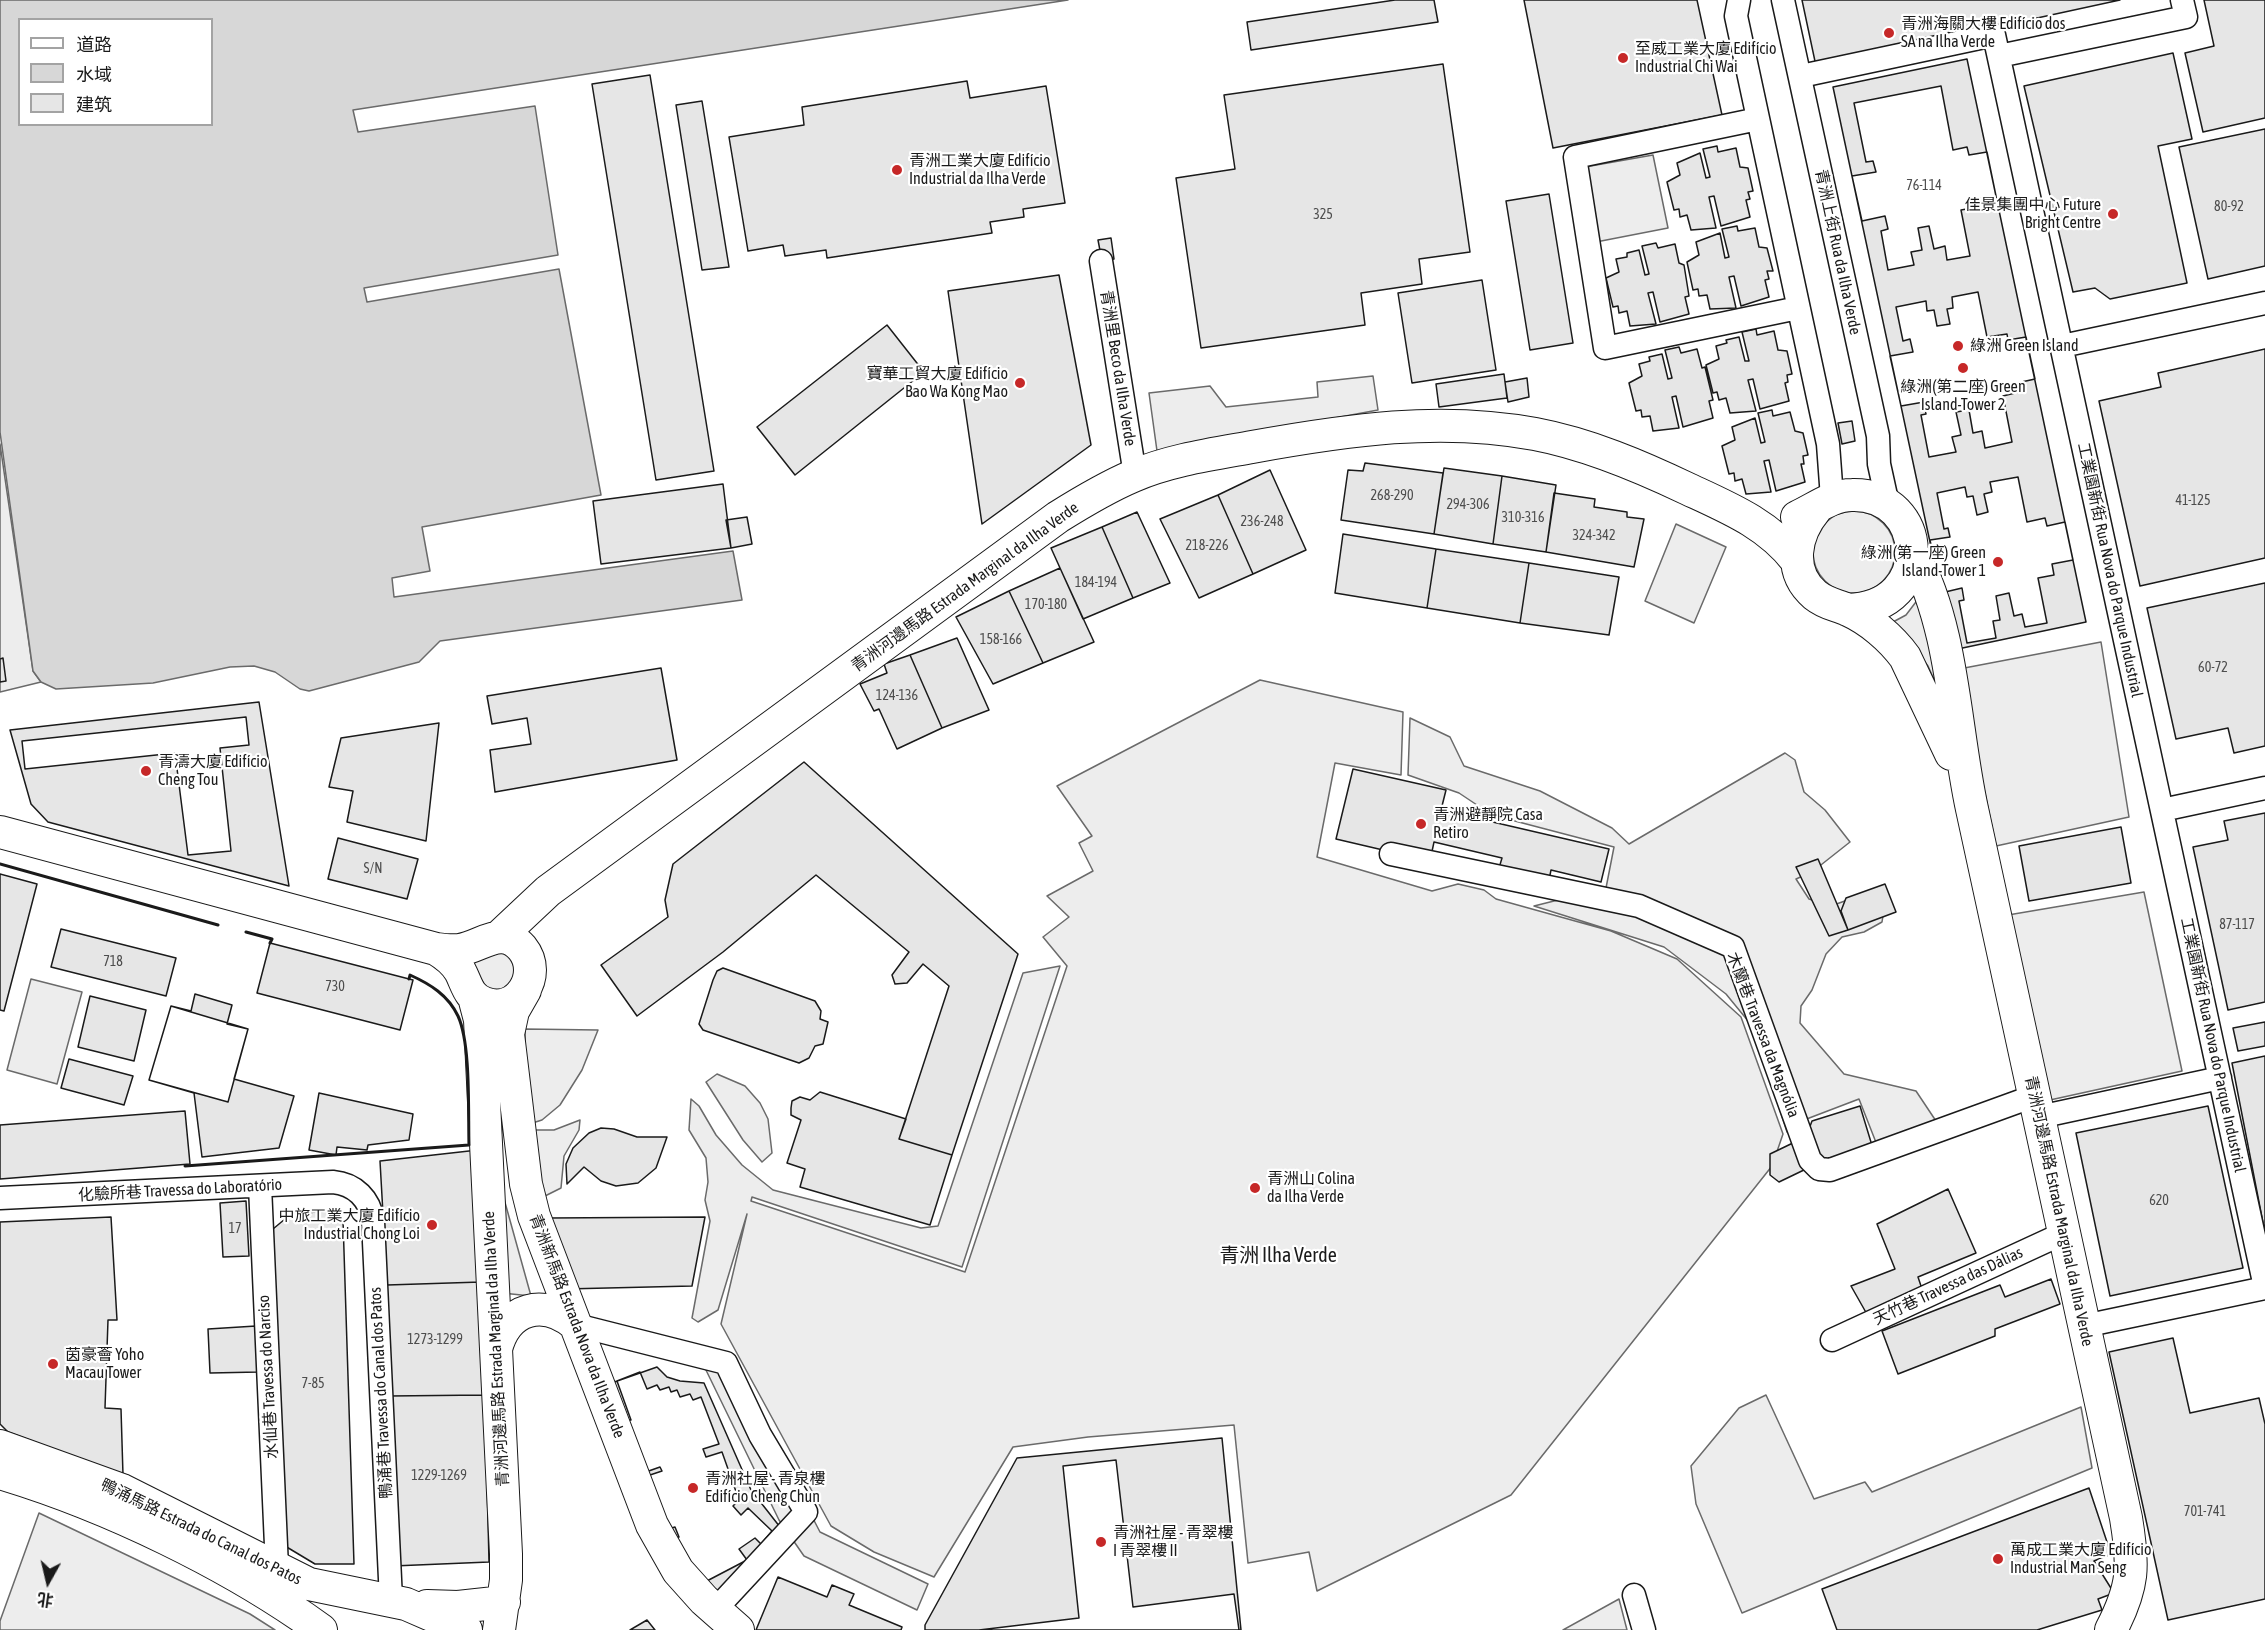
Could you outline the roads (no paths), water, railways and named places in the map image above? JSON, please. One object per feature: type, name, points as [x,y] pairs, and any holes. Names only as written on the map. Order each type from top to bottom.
[{"type":"main road","name":"青洲河邊馬路 Estrada Marginal da Ilha Verde","points":[[489,939],[548,891],[1058,517],[1134,475],[1200,456],[1376,428],[1415,425],[1467,426],[1534,434],[1572,442],[1664,478],[1749,518],[1770,531],[1796,560],[1802,579],[1814,594],[1829,605],[1848,610],[1881,632],[1905,657],[1968,790]]},
{"type":"main road","name":"青洲河邊馬路 Estrada Marginal da Ilha Verde","points":[[1749,518],[1772,521],[1793,519],[1851,494],[1870,496],[1888,505],[1901,518],[1910,535],[1913,554],[1928,582],[1939,619],[1968,790],[2133,1557],[2127,1600],[2111,1630]]},
{"type":"main road","points":[[1796,560],[1797,541],[1804,523],[1824,504]]},
{"type":"main road","points":[[1848,610],[1867,609],[1885,602],[1899,589],[1909,573],[1913,554]]},
{"type":"main road","points":[[0,832],[436,950],[450,958],[469,988],[494,1005],[506,1004],[525,990],[531,967],[528,956],[520,946],[489,939],[461,950],[436,950]]},
{"type":"main road","name":"青洲河邊馬路 Estrada Marginal da Ilha Verde","points":[[528,956],[527,933],[534,910],[548,891]]},
{"type":"main road","points":[[469,988],[464,958],[489,939]]},
{"type":"main road","name":"青洲河邊馬路 Estrada Marginal da Ilha Verde","points":[[401,1611],[458,1607],[502,1616],[507,1554],[480,1020],[469,988]]},
{"type":"main road","name":"青洲新馬路 Estrada Nova da Ilha Verde","points":[[525,990],[513,1011],[508,1034],[521,1156],[534,1216],[652,1525],[678,1571],[726,1620]]},
{"type":"main road","points":[[496,1349],[500,1335],[509,1323],[521,1314],[535,1309],[550,1310],[564,1315],[576,1325]]},
{"type":"main road","name":"鴨涌馬路 Estrada do Canal dos Patos","points":[[0,1446],[122,1490],[309,1584],[401,1611]]},
{"type":"main road","name":"鴨涌馬路 Estrada do Canal dos Patos","points":[[0,1473],[113,1515],[206,1560],[297,1612],[321,1630]]},
{"type":"main road","points":[[401,1611],[466,1630]]},
{"type":"street","points":[[1739,0],[1736,16],[1828,444],[1824,504]]},
{"type":"street","name":"青洲上街 Rua da Ilha Verde","points":[[1783,0],[1878,436],[1879,464],[1888,505]]},
{"type":"street","points":[[1801,76],[1995,35],[1999,56],[2186,16],[2182,0]]},
{"type":"street","name":"工業園新街 Rua Nova do Parque Industrial","points":[[1999,56],[2265,1287]]},
{"type":"street","points":[[1758,119],[1575,157],[1605,348],[1798,308]]},
{"type":"street","name":"青洲里 Beco da Ilha Verde","points":[[1101,261],[1134,475]]},
{"type":"street","points":[[2062,346],[2265,303]]},
{"type":"street","points":[[2162,810],[2265,788]]},
{"type":"street","name":"木蘭巷 Travessa da Magnólia","points":[[1391,854],[1639,906],[1733,947],[1810,1161],[1819,1169],[1830,1170],[2036,1106]]},
{"type":"street","points":[[2036,1106],[2220,1078]]},
{"type":"street","name":"化驗所巷 Travessa do Laboratório","points":[[0,1198],[333,1182],[358,1191]]},
{"type":"street","name":"水仙巷 Travessa do Narciso","points":[[260,1186],[277,1568]]},
{"type":"street","name":"鴨涌巷 Travessa do Canal dos Patos","points":[[358,1191],[367,1202],[373,1221],[401,1611]]},
{"type":"street","name":"天竹巷 Travessa das Dálias","points":[[1832,1340],[2064,1233]]},
{"type":"street","points":[[2084,1326],[2265,1287]]},
{"type":"street","points":[[576,1325],[726,1363],[760,1435],[806,1512],[726,1620]]},
{"type":"street","points":[[1634,1595],[1644,1630]]},
{"type":"water","points":[[0,0],[1068,0],[353,110],[358,132],[535,106],[558,255],[364,288],[367,302],[559,269],[601,495],[422,527],[430,571],[392,578],[394,597],[733,551],[742,600],[440,641],[419,662],[309,691],[300,689],[275,672],[254,666],[230,667],[153,683],[56,689],[41,682],[33,671],[0,432]]},
{"type":"place","name":"青洲海關大樓 Edifício dos SA na Ilha Verde","points":[[1889,33]]},
{"type":"place","name":"至威工業大廈 Edifício Industrial Chi Wai","points":[[1623,58]]},
{"type":"place","name":"青洲工業大廈 Edifício Industrial da Ilha Verde","points":[[897,170]]},
{"type":"place","name":"佳景集團中心 Future Bright Centre","points":[[2113,214]]},
{"type":"place","name":"綠洲 Green Island","points":[[1958,346]]},
{"type":"place","name":"綠洲(第二座) Green Island-Tower 2","points":[[1963,368]]},
{"type":"place","name":"寶華工貿大廈 Edifício Bao Wa Kong Mao","points":[[1020,383]]},
{"type":"place","name":"綠洲(第一座) Green Island-Tower 1","points":[[1998,562]]},
{"type":"place","name":"青濤大廈 Edifício Cheng Tou","points":[[146,771]]},
{"type":"place","name":"青洲避靜院 Casa Retiro","points":[[1421,824]]},
{"type":"place","name":"青洲山 Colina da Ilha Verde","points":[[1255,1188]]},
{"type":"place","name":"中旅工業大廈 Edifício Industrial Chong Loi","points":[[432,1225]]},
{"type":"place","name":"茵豪薈 Yoho Macau Tower","points":[[53,1364]]},
{"type":"place","name":"青洲社屋 - 青泉樓 Edifício Cheng Chun","points":[[693,1488]]},
{"type":"place","name":"青洲社屋 - 青翠樓 I 青翠樓 II","points":[[1101,1542]]},
{"type":"place","name":"萬成工業大廈 Edifício Industrial Man Seng","points":[[1998,1559]]},
{"type":"district","name":"青洲 Ilha Verde","points":[[1278,1256]]}]
